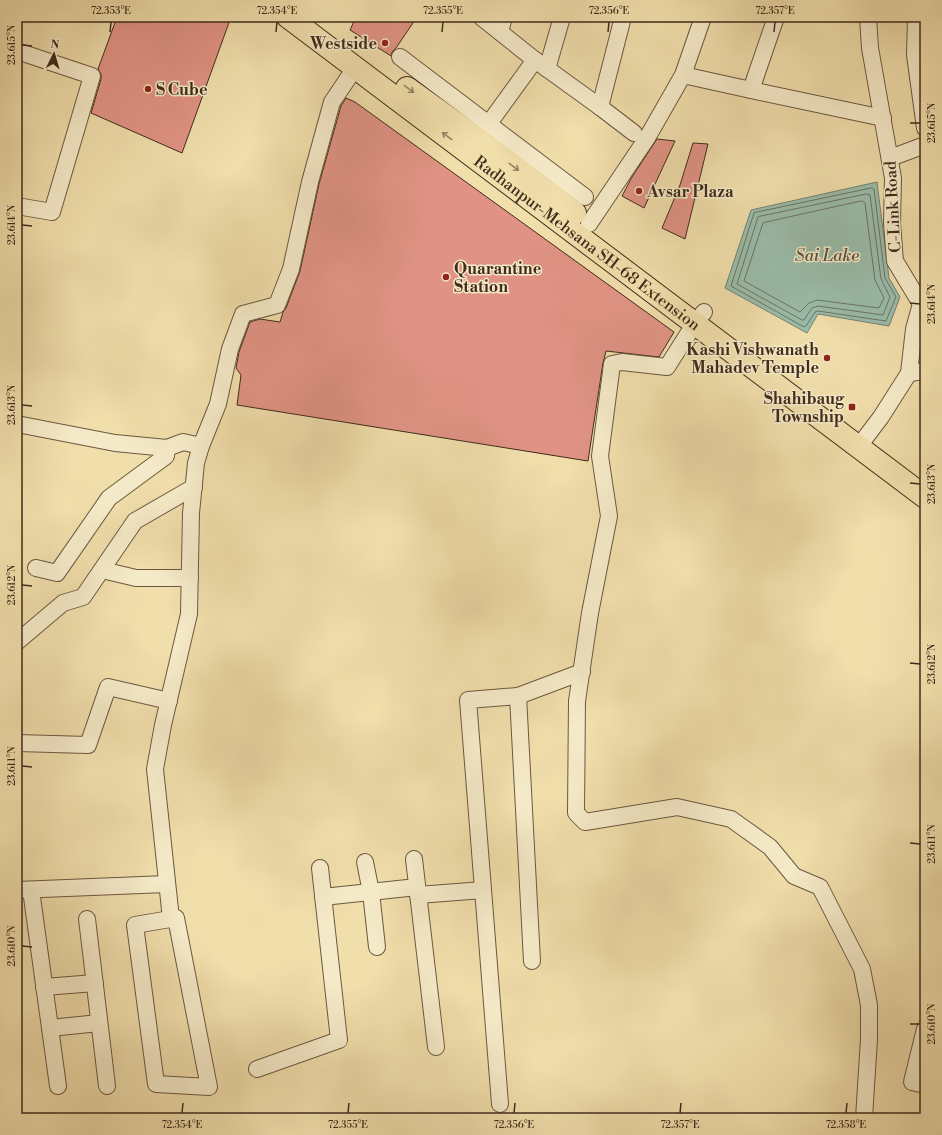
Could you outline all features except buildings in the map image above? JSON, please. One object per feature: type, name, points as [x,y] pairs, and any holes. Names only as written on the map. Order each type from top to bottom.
[{"type":"highway","name":"Radhanpur-Mehsana SH-68 Extension","points":[[288,17],[355,68],[478,139],[700,317],[862,442],[925,497]]},
{"type":"highway","points":[[310,17],[478,139],[589,224],[700,317]]},
{"type":"highway","points":[[862,442],[925,482]]},
{"type":"street","points":[[480,17],[634,133]]},
{"type":"street","points":[[500,32],[504,17]]},
{"type":"street","points":[[478,139],[541,64],[562,17]]},
{"type":"street","points":[[600,107],[623,17]]},
{"type":"street","points":[[589,224],[647,138],[682,75],[703,17]]},
{"type":"street","points":[[751,90],[776,17]]},
{"type":"street","name":"C-Link Road","points":[[862,442],[917,372],[914,329],[923,303],[895,260],[892,223],[893,178],[870,48],[868,17]]},
{"type":"street","points":[[916,17],[915,55],[925,128]]},
{"type":"street","points":[[17,51],[92,76],[52,212],[17,206]]},
{"type":"street","points":[[400,57],[478,139],[585,197]]},
{"type":"street","points":[[170,919],[155,769],[189,614],[196,463],[201,446],[218,404],[230,349],[243,314],[276,305],[291,269],[310,182],[332,102],[355,68]]},
{"type":"street","points":[[682,75],[883,118]]},
{"type":"street","points":[[890,158],[925,145]]},
{"type":"street","points":[[700,317],[667,368],[622,362],[612,364],[600,456],[609,516],[590,613],[577,701],[576,812],[585,822],[677,807],[731,819],[770,847],[794,876],[820,887],[862,968],[869,1005],[870,1039],[864,1118]]},
{"type":"street","points":[[17,424],[116,443],[167,448],[183,442],[201,446]]},
{"type":"street","points":[[36,568],[57,573],[109,498],[166,456],[167,448]]},
{"type":"street","points":[[17,642],[63,603],[83,597],[135,521],[194,487]]},
{"type":"street","points":[[102,570],[136,578],[190,578]]},
{"type":"street","points":[[500,1104],[468,700],[518,696],[582,672]]},
{"type":"street","points":[[17,743],[88,746],[108,687],[169,701]]},
{"type":"street","points":[[518,696],[532,961]]},
{"type":"street","points":[[414,859],[436,1047]]},
{"type":"street","points":[[365,862],[371,892],[377,947]]},
{"type":"street","points":[[257,1069],[339,1040],[320,868]]},
{"type":"street","points":[[58,1086],[44,986],[24,890],[167,884]]},
{"type":"street","points":[[323,897],[371,892],[483,890]]},
{"type":"street","points":[[176,918],[209,1086],[156,1084],[135,925],[170,919],[176,918]]},
{"type":"street","points":[[87,919],[107,1086]]},
{"type":"street","points":[[44,986],[94,983]]},
{"type":"street","points":[[50,1028],[99,1023]]},
{"type":"street","points":[[925,1029],[912,1082],[925,1085]]},
{"type":"water","name":"Sai Lake","points":[[877,182],[889,278],[900,297],[889,326],[818,314],[807,333],[725,288],[751,210]]},
{"type":"place","name":"Westside","points":[[385,43]]},
{"type":"place","name":"S Cube","points":[[148,89]]},
{"type":"place","name":"Avsar Plaza","points":[[639,191]]},
{"type":"place","name":"Quarantine Station","points":[[446,277]]},
{"type":"place","name":"Kashi Vishwanath Mahadev Temple","points":[[827,358]]},
{"type":"place","name":"Shahibaug Township","points":[[852,407]]}]
